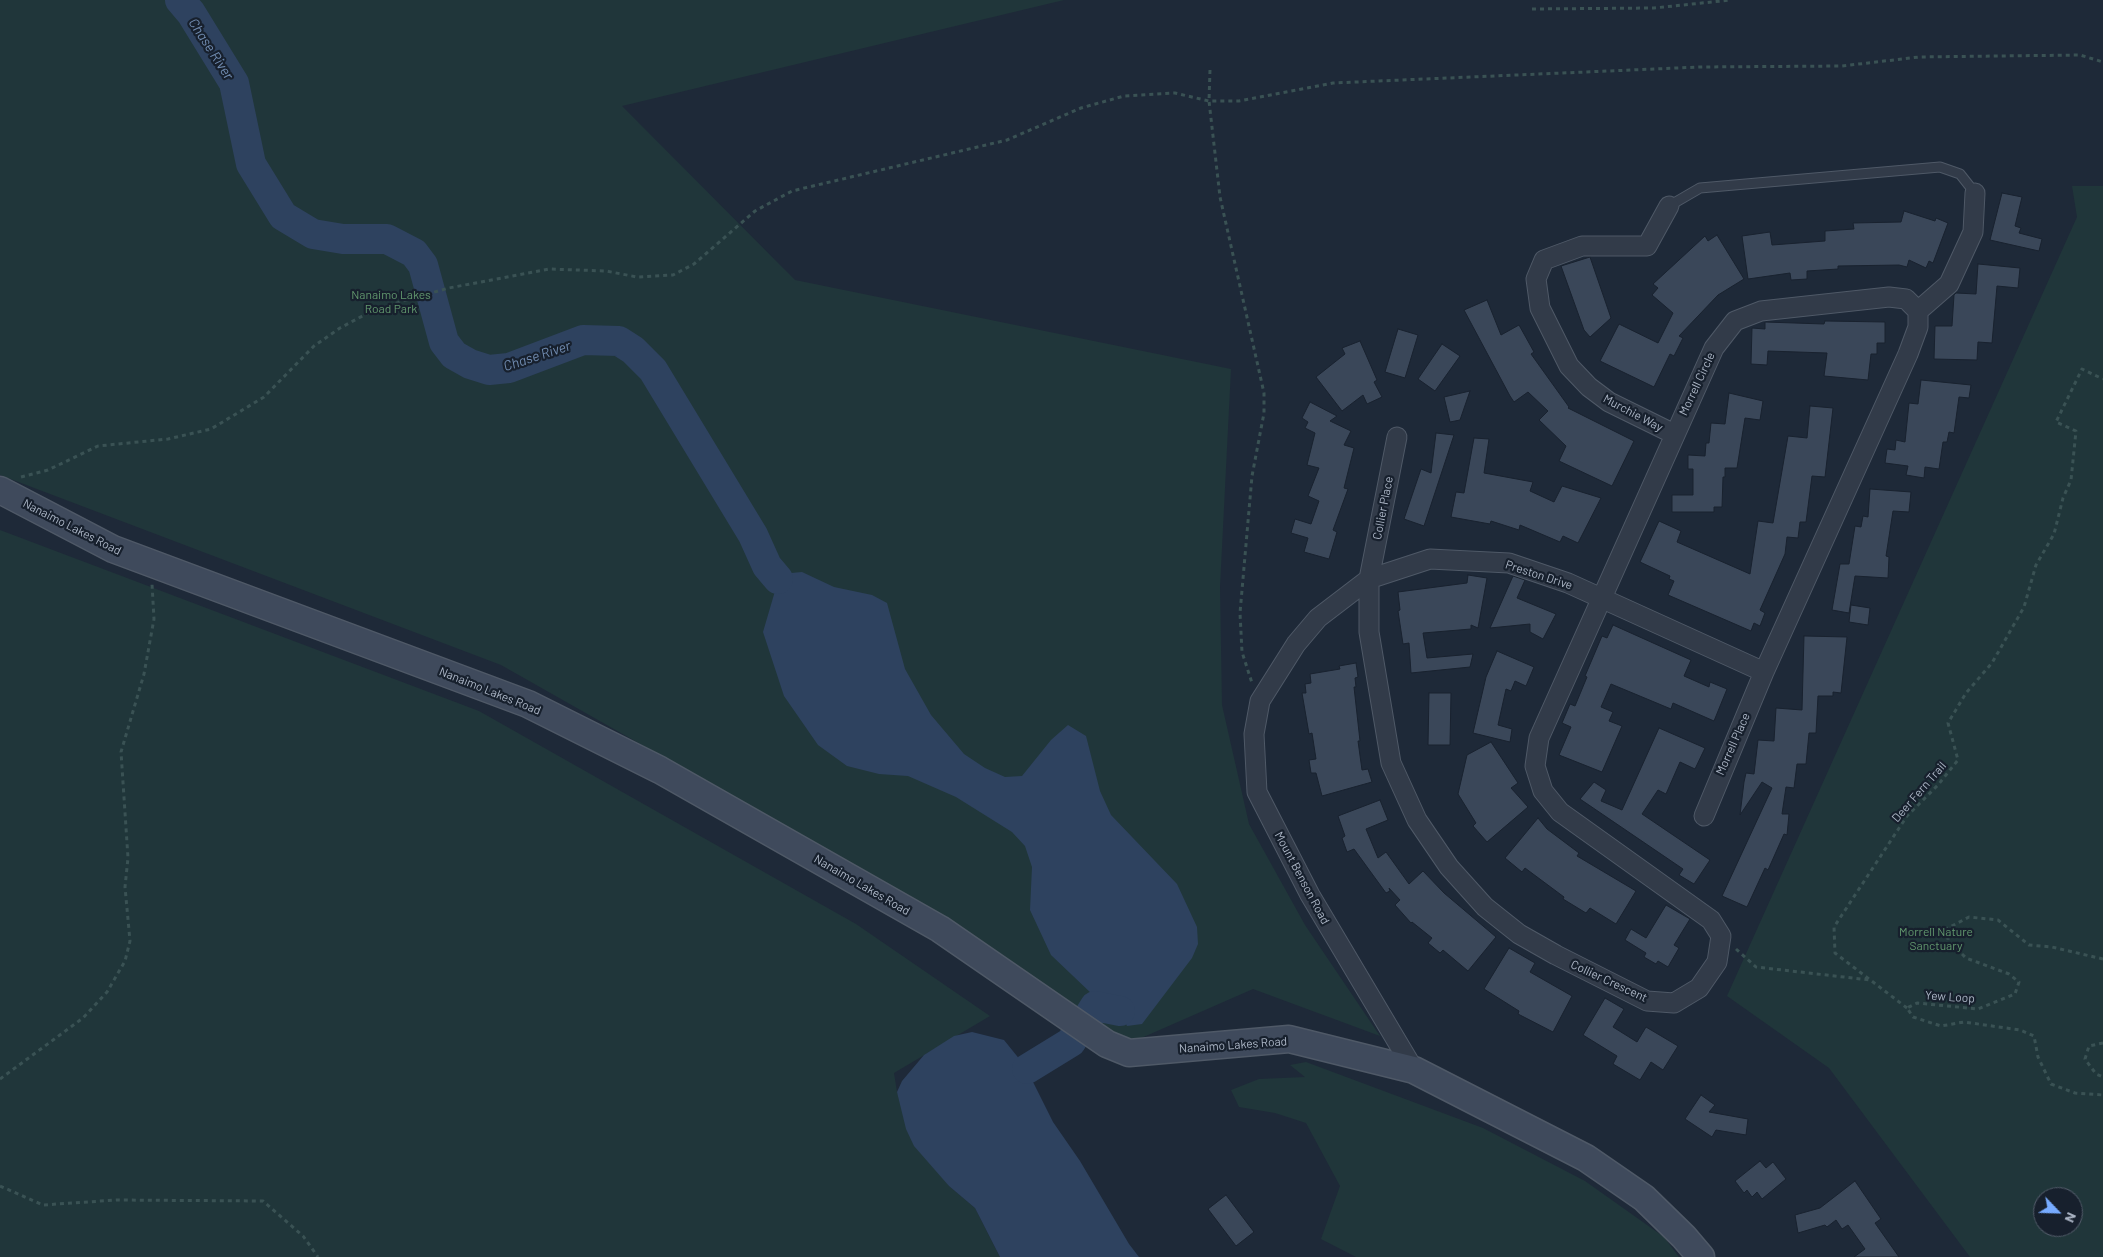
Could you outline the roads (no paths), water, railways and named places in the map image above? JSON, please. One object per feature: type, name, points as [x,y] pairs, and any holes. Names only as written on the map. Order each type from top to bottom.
[{"type":"street","points":[[1764,672],[1908,354],[1918,327],[1918,311],[1949,284],[1973,232],[1976,193]]},
{"type":"street","name":"Murchie Way","points":[[1669,206],[1647,246],[1582,246],[1544,260],[1536,279],[1540,308],[1569,366],[1609,402],[1674,434]]},
{"type":"street","name":"Morrell Circle","points":[[1600,598],[1714,348],[1735,320],[1761,311],[1889,297],[1906,300],[1918,311]]},
{"type":"street","name":"Collier Place","points":[[1369,579],[1398,437]]},
{"type":"street","name":"Nanaimo Lakes Road","points":[[10,484],[113,549],[528,704],[660,770],[940,928],[1107,1044],[1129,1053],[1289,1040],[1414,1070],[1586,1158],[1644,1198],[1684,1236],[1701,1257]]},
{"type":"street","name":"Preston Drive","points":[[1278,671],[1296,644],[1318,618],[1369,579],[1430,560],[1509,563],[1568,583],[1764,672]]},
{"type":"street","name":"Collier Crescent","points":[[1369,579],[1369,632],[1391,763],[1417,820],[1449,867],[1485,907],[1520,934],[1556,955],[1647,1001],[1674,1003],[1698,988],[1717,962],[1721,936],[1711,920],[1560,812],[1543,791],[1535,766],[1539,738],[1600,598]]},
{"type":"street","name":"Mount Benson Road","points":[[1278,671],[1259,706],[1254,734],[1257,792],[1310,895],[1414,1070]]},
{"type":"street","name":"Morrell Place","points":[[1704,816],[1764,672]]},
{"type":"lane","points":[[1669,206],[1700,188],[1940,168],[1960,174],[1976,193]]},
{"type":"water","points":[[802,572],[834,587],[872,595],[887,603],[905,669],[931,715],[964,754],[985,768],[1005,777],[1022,776],[1051,740],[1068,725],[1086,736],[1100,791],[1111,815],[1177,884],[1197,927],[1198,944],[1192,958],[1142,1024],[1127,1026],[1120,1011],[1092,994],[1051,955],[1030,910],[1032,867],[1025,846],[1012,832],[956,797],[908,776],[879,774],[847,766],[818,745],[784,696],[763,632],[780,574]]},
{"type":"water","points":[[972,1032],[1004,1040],[1025,1066],[1053,1122],[1080,1161],[1129,1244],[1139,1257],[1000,1257],[975,1208],[949,1186],[914,1146],[906,1129],[897,1092],[902,1081],[924,1055],[954,1036]]},
{"type":"waterway","name":"Chase River","points":[[180,0],[191,13],[234,83],[251,164],[283,216],[313,234],[343,239],[387,239],[414,253],[423,265],[444,342],[454,355],[470,364],[489,370],[509,368],[583,340],[619,341],[633,350],[653,370],[753,535],[767,566],[778,579]]},
{"type":"waterway","name":"Chase River","points":[[1090,1014],[1095,1006],[1120,1011]]},
{"type":"waterway","name":"Chase River","points":[[1027,1069],[1071,1042],[1080,1027]]},
{"type":"park label","name":"Nanaimo Lakes Road Park","points":[[391,302]]},
{"type":"park label","name":"Morrell Nature Sanctuary","points":[[1936,939]]}]
